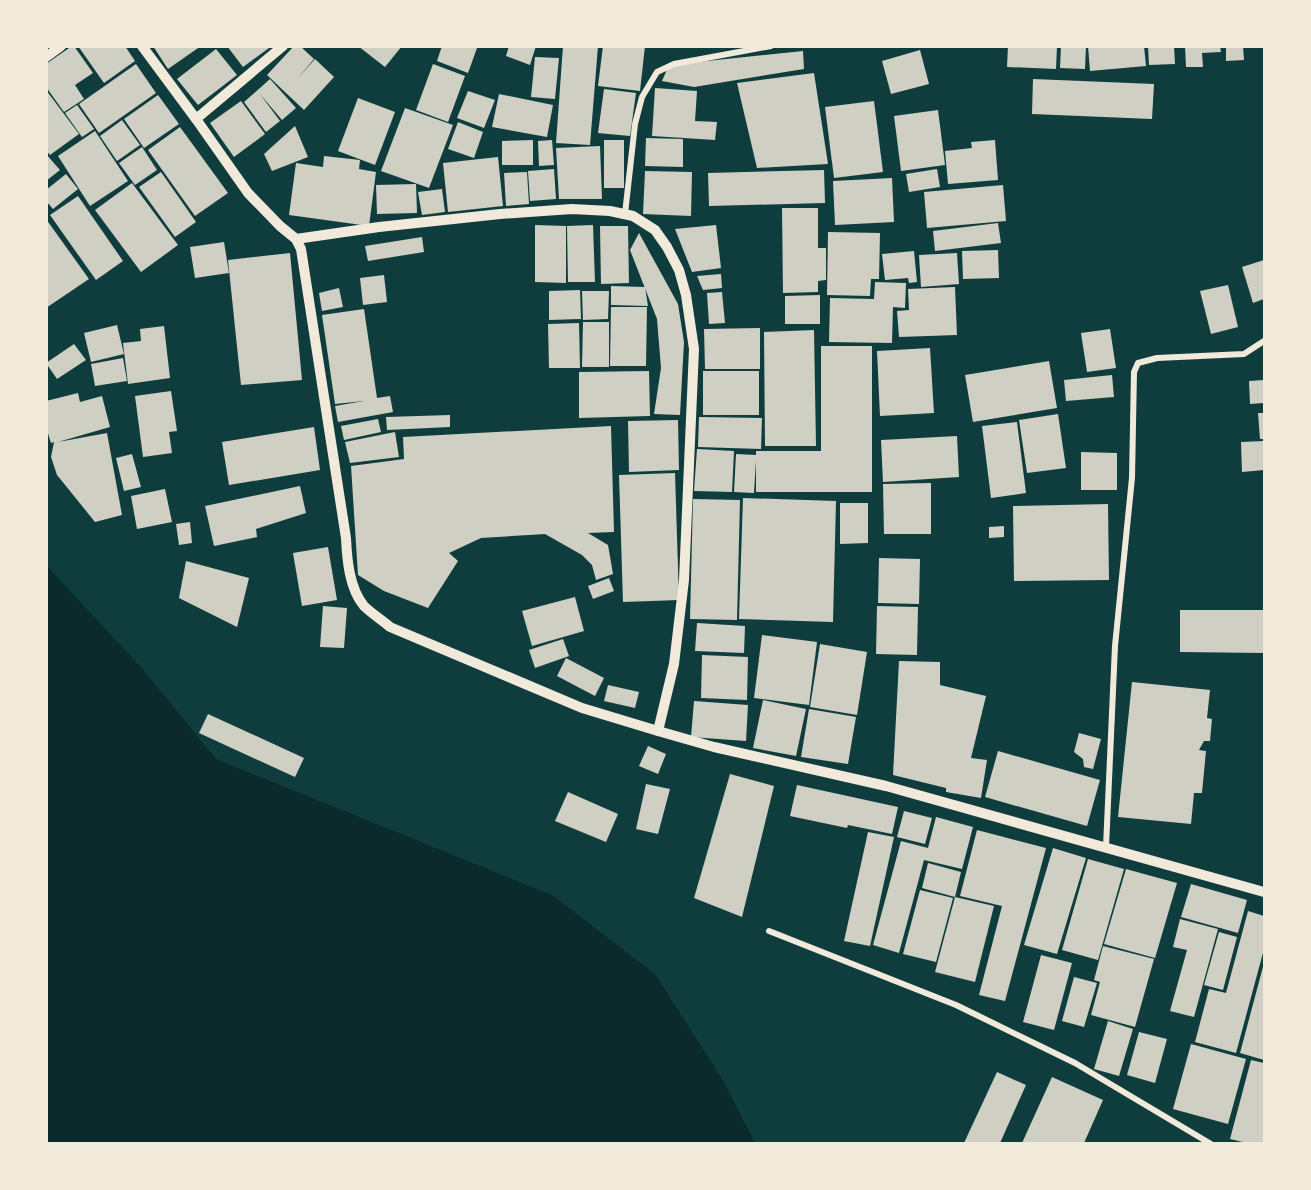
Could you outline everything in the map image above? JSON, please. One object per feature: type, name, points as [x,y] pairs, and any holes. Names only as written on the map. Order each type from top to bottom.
[{"type":"street","points":[[46,57],[61,46]]},
{"type":"street","points":[[142,46],[248,193],[296,239],[301,249],[346,538],[347,559],[353,582],[363,605],[390,627],[582,708],[714,747],[886,786],[1264,892]]},
{"type":"street","points":[[196,119],[283,46]]},
{"type":"street","points":[[625,214],[635,124],[642,97],[657,72],[674,64],[771,46]]},
{"type":"street","points":[[296,239],[379,227],[572,209],[633,216],[655,230],[667,246],[686,295],[694,349],[684,580],[674,664],[658,731]]},
{"type":"street","points":[[1106,847],[1115,646],[1132,478],[1134,372],[1138,363],[1157,358],[1244,354],[1264,341]]},
{"type":"street","points":[[769,931],[978,1016],[1075,1063],[1211,1143]]},
{"type":"water","points":[[46,565],[141,667],[216,759],[552,895],[655,974],[724,1082],[755,1143],[47,1143]]},
{"type":"building","points":[[72,46],[93,73],[75,85],[84,99],[64,112],[46,87],[46,64]]},
{"type":"building","points":[[78,46],[125,46],[135,61],[104,83]]},
{"type":"building","points":[[153,46],[201,46],[168,69]]},
{"type":"building","points":[[227,46],[268,46],[269,48],[243,67]]},
{"type":"building","points":[[294,46],[300,46],[314,59],[298,78],[315,59],[334,77],[304,110],[267,75]]},
{"type":"building","points":[[358,46],[402,46],[385,67]]},
{"type":"building","points":[[442,46],[477,48],[468,73],[437,61]]},
{"type":"building","points":[[509,46],[536,46],[530,65],[506,56]]},
{"type":"building","points":[[563,46],[598,46],[590,145],[556,143]]},
{"type":"building","points":[[603,46],[645,46],[640,91],[598,86]]},
{"type":"building","points":[[1008,46],[1057,46],[1056,69],[1007,67]]},
{"type":"building","points":[[1061,46],[1086,46],[1085,69],[1060,68]]},
{"type":"building","points":[[1088,46],[1144,46],[1146,66],[1090,71]]},
{"type":"building","points":[[1148,46],[1174,46],[1175,64],[1149,65]]},
{"type":"building","points":[[1185,46],[1220,46],[1221,52],[1202,53],[1203,67],[1186,67]]},
{"type":"building","points":[[1226,46],[1243,46],[1244,60],[1226,61]]},
{"type":"building","points":[[216,49],[237,75],[198,105],[177,79]]},
{"type":"building","points":[[920,50],[929,84],[891,94],[882,61]]},
{"type":"building","points":[[803,51],[804,69],[694,87],[662,81],[669,65]]},
{"type":"building","points":[[535,57],[559,58],[555,99],[531,97]]},
{"type":"building","points":[[136,64],[156,93],[99,133],[79,104]]},
{"type":"building","points":[[433,64],[465,76],[448,122],[416,110]]},
{"type":"building","points":[[814,73],[828,164],[757,168],[737,83]]},
{"type":"building","points":[[270,79],[296,108],[282,120],[260,94],[280,121],[266,132],[244,102]]},
{"type":"building","points":[[1033,79],[1154,84],[1152,119],[1032,114]]},
{"type":"building","points":[[655,88],[697,91],[695,121],[717,122],[715,140],[652,136]]},
{"type":"building","points":[[604,89],[636,93],[630,136],[598,133]]},
{"type":"building","points":[[46,90],[79,134],[50,155],[46,150]]},
{"type":"building","points":[[468,91],[495,100],[484,128],[457,118]]},
{"type":"building","points":[[499,94],[553,105],[547,137],[492,127]]},
{"type":"building","points":[[158,95],[179,124],[144,148],[124,119]]},
{"type":"building","points":[[358,98],[395,112],[375,165],[338,151]]},
{"type":"building","points":[[241,101],[265,134],[234,157],[210,123]]},
{"type":"building","points":[[874,101],[883,172],[834,178],[825,107]]},
{"type":"building","points":[[77,105],[94,129],[82,137],[65,113]]},
{"type":"building","points":[[405,108],[453,125],[429,188],[381,171]]},
{"type":"building","points":[[938,110],[945,165],[901,171],[894,116]]},
{"type":"building","points":[[122,120],[140,145],[117,161],[100,136]]},
{"type":"building","points":[[458,122],[483,132],[474,158],[448,149]]},
{"type":"building","points":[[295,126],[308,157],[272,171],[264,154]]},
{"type":"building","points":[[180,127],[228,193],[195,216],[148,150]]},
{"type":"building","points":[[95,131],[128,181],[90,206],[58,156]]},
{"type":"building","points":[[646,138],[683,139],[683,167],[645,166]]},
{"type":"building","points":[[533,140],[533,165],[502,165],[502,141]]},
{"type":"building","points":[[552,140],[554,165],[539,166],[538,141]]},
{"type":"building","points":[[604,140],[624,140],[624,188],[604,188]]},
{"type":"building","points":[[995,140],[998,180],[948,184],[945,151],[972,148],[971,142]]},
{"type":"building","points":[[600,146],[602,199],[559,199],[556,148]]},
{"type":"building","points":[[142,147],[157,170],[135,185],[119,163]]},
{"type":"building","points":[[46,154],[60,170],[46,181]]},
{"type":"building","points":[[324,156],[360,160],[359,169],[376,172],[369,226],[289,215],[296,163],[323,167]]},
{"type":"building","points":[[498,157],[503,206],[448,212],[443,163]]},
{"type":"building","points":[[554,169],[556,199],[530,201],[528,171]]},
{"type":"building","points":[[937,169],[940,187],[909,192],[906,174]]},
{"type":"building","points":[[824,170],[825,203],[709,206],[708,173]]},
{"type":"building","points":[[645,171],[692,172],[691,216],[643,214]]},
{"type":"building","points":[[161,172],[196,222],[175,237],[139,187]]},
{"type":"building","points":[[527,172],[529,204],[506,206],[504,173]]},
{"type":"building","points":[[66,174],[78,189],[53,209],[46,201],[46,190]]},
{"type":"building","points":[[892,178],[894,222],[835,225],[833,181]]},
{"type":"building","points":[[132,183],[178,245],[141,272],[95,210]]},
{"type":"building","points":[[416,184],[417,213],[377,214],[376,185]]},
{"type":"building","points":[[1003,185],[1006,221],[927,228],[924,192]]},
{"type":"building","points":[[442,189],[445,212],[422,215],[418,192]]},
{"type":"building","points":[[78,196],[123,261],[96,280],[50,215]]},
{"type":"building","points":[[782,208],[818,208],[818,248],[826,248],[826,280],[818,281],[818,292],[783,293]]},
{"type":"building","points":[[46,219],[89,279],[46,308]]},
{"type":"building","points":[[998,223],[1001,243],[935,251],[933,231]]},
{"type":"building","points":[[535,225],[566,226],[566,283],[535,282]]},
{"type":"building","points":[[593,225],[595,282],[568,282],[567,226]]},
{"type":"building","points":[[716,225],[721,268],[692,272],[675,229]]},
{"type":"building","points":[[600,226],[628,226],[629,283],[601,284]]},
{"type":"building","points":[[828,232],[880,233],[879,279],[871,279],[870,296],[827,295]]},
{"type":"building","points":[[639,233],[678,304],[684,342],[680,415],[654,414],[661,368],[657,319],[630,250]]},
{"type":"building","points":[[422,237],[424,252],[368,261],[365,246]]},
{"type":"building","points":[[224,242],[229,273],[195,278],[190,247]]},
{"type":"building","points":[[998,250],[999,278],[963,279],[962,251]]},
{"type":"building","points":[[914,251],[917,282],[909,283],[908,278],[885,280],[882,254]]},
{"type":"building","points":[[290,253],[302,380],[241,385],[228,260]]},
{"type":"building","points":[[957,253],[959,284],[921,287],[919,255]]},
{"type":"building","points":[[1264,260],[1264,299],[1253,303],[1242,267]]},
{"type":"building","points":[[721,274],[722,288],[703,290],[697,276]]},
{"type":"building","points":[[384,275],[387,302],[363,305],[360,278]]},
{"type":"building","points":[[875,282],[906,283],[905,308],[893,307],[892,343],[829,342],[830,298],[874,299]]},
{"type":"building","points":[[1228,285],[1238,327],[1211,334],[1200,291]]},
{"type":"building","points":[[611,286],[645,287],[648,306],[611,305]]},
{"type":"building","points":[[955,287],[957,335],[899,337],[897,311],[909,310],[908,289]]},
{"type":"building","points":[[339,288],[343,307],[322,311],[319,293]]},
{"type":"building","points":[[580,290],[581,319],[549,320],[549,291]]},
{"type":"building","points":[[582,291],[609,291],[608,319],[583,320]]},
{"type":"building","points":[[722,292],[725,323],[709,324],[707,293]]},
{"type":"building","points":[[820,295],[820,324],[785,324],[785,296]]},
{"type":"building","points":[[611,307],[647,307],[646,366],[610,366]]},
{"type":"building","points":[[364,309],[377,398],[390,396],[393,412],[338,422],[335,406],[364,401],[335,404],[322,315]]},
{"type":"building","points":[[583,322],[609,322],[609,367],[582,367]]},
{"type":"building","points":[[579,323],[580,368],[549,368],[548,324]]},
{"type":"building","points":[[117,325],[124,354],[91,362],[84,333]]},
{"type":"building","points":[[164,326],[170,378],[128,384],[123,343],[141,341],[140,329]]},
{"type":"building","points":[[760,328],[760,369],[705,369],[704,329]]},
{"type":"building","points":[[1110,329],[1116,368],[1087,372],[1081,333]]},
{"type":"building","points":[[814,330],[816,446],[765,446],[764,332]]},
{"type":"building","points":[[74,344],[86,360],[57,379],[46,363]]},
{"type":"building","points":[[821,346],[872,346],[872,492],[756,492],[756,460],[754,493],[734,492],[736,454],[756,455],[756,451],[821,451]]},
{"type":"building","points":[[930,348],[934,413],[880,416],[877,351]]},
{"type":"building","points":[[123,358],[127,381],[95,386],[91,364]]},
{"type":"building","points":[[1049,361],[1057,408],[973,422],[965,375]]},
{"type":"building","points":[[649,371],[650,416],[579,418],[579,372]]},
{"type":"building","points":[[703,371],[759,371],[759,415],[703,415]]},
{"type":"building","points":[[1112,375],[1114,397],[1066,401],[1064,380]]},
{"type":"building","points":[[1264,380],[1264,403],[1250,404],[1249,381]]},
{"type":"building","points":[[171,391],[177,431],[169,432],[172,453],[143,457],[135,396]]},
{"type":"building","points":[[78,393],[80,402],[102,396],[110,427],[58,442],[107,433],[122,515],[95,522],[57,475],[51,457],[54,442],[51,443],[46,427],[46,401]]},
{"type":"building","points":[[1258,413],[1264,413],[1264,439],[1260,439]]},
{"type":"building","points":[[1058,414],[1066,468],[1027,473],[1019,420]]},
{"type":"building","points":[[450,415],[450,427],[387,430],[386,417]]},
{"type":"building","points":[[699,417],[762,418],[761,449],[698,447]]},
{"type":"building","points":[[378,419],[381,432],[344,440],[341,426]]},
{"type":"building","points":[[678,420],[679,470],[629,472],[628,421]]},
{"type":"building","points":[[1017,422],[1026,493],[991,498],[982,426]]},
{"type":"building","points":[[611,426],[614,532],[588,533],[608,545],[613,574],[596,580],[592,565],[582,555],[545,534],[481,538],[449,553],[458,561],[428,608],[384,591],[358,575],[351,466],[404,459],[403,437]]},
{"type":"building","points":[[314,427],[320,470],[229,485],[222,442]]},
{"type":"building","points":[[395,432],[399,457],[350,463],[345,442]]},
{"type":"building","points":[[957,436],[959,477],[883,482],[881,440]]},
{"type":"building","points":[[1264,441],[1264,470],[1242,472],[1241,442]]},
{"type":"building","points":[[697,449],[734,451],[732,492],[694,491]]},
{"type":"building","points":[[1081,452],[1117,453],[1117,490],[1081,490]]},
{"type":"building","points":[[132,454],[141,487],[124,491],[116,458]]},
{"type":"building","points":[[675,473],[679,600],[623,602],[619,475]]},
{"type":"building","points":[[931,483],[931,534],[884,534],[883,484]]},
{"type":"building","points":[[300,486],[306,513],[256,529],[257,537],[214,546],[205,506]]},
{"type":"building","points":[[165,489],[172,522],[137,529],[131,496]]},
{"type":"building","points":[[743,498],[836,501],[833,622],[739,619]]},
{"type":"building","points":[[693,499],[740,500],[737,620],[690,619]]},
{"type":"building","points":[[840,503],[868,503],[868,543],[840,544]]},
{"type":"building","points":[[1108,504],[1109,580],[1014,581],[1013,506]]},
{"type":"building","points":[[190,522],[192,543],[179,545],[176,524]]},
{"type":"building","points":[[1004,526],[1004,537],[989,538],[989,527]]},
{"type":"building","points":[[328,547],[337,600],[302,606],[293,553]]},
{"type":"building","points":[[879,558],[920,559],[919,604],[878,603]]},
{"type":"building","points":[[186,561],[249,578],[237,627],[179,598]]},
{"type":"building","points":[[609,578],[614,591],[593,599],[588,586]]},
{"type":"building","points":[[575,597],[584,631],[532,646],[522,611]]},
{"type":"building","points":[[323,606],[347,608],[344,648],[320,647]]},
{"type":"building","points":[[877,606],[918,607],[917,655],[876,654]]},
{"type":"building","points":[[1180,610],[1264,610],[1264,653],[1180,652]]},
{"type":"building","points":[[697,623],[745,626],[744,653],[695,651]]},
{"type":"building","points":[[762,635],[817,642],[809,705],[754,698]]},
{"type":"building","points":[[563,639],[569,656],[535,668],[529,650]]},
{"type":"building","points":[[820,644],[867,652],[857,715],[810,707]]},
{"type":"building","points":[[702,655],[748,657],[747,700],[701,698]]},
{"type":"building","points":[[566,658],[604,678],[595,696],[557,676]]},
{"type":"building","points":[[899,661],[940,662],[940,685],[986,696],[971,758],[987,760],[981,798],[946,792],[946,788],[893,775]]},
{"type":"building","points":[[1132,682],[1210,690],[1207,718],[1212,719],[1210,741],[1204,741],[1199,750],[1206,751],[1202,793],[1194,793],[1191,824],[1118,817]]},
{"type":"building","points":[[608,685],[639,692],[635,708],[604,701]]},
{"type":"building","points":[[763,700],[806,709],[796,756],[753,748]]},
{"type":"building","points":[[694,701],[748,705],[746,741],[691,737]]},
{"type":"building","points":[[809,709],[856,717],[848,764],[801,757]]},
{"type":"building","points":[[208,714],[304,758],[295,777],[199,733]]},
{"type":"building","points":[[1079,733],[1101,739],[1093,769],[1084,767],[1083,759],[1074,752]]},
{"type":"building","points":[[648,746],[666,754],[658,774],[639,766]]},
{"type":"building","points":[[998,751],[1100,780],[1087,826],[985,797]]},
{"type":"building","points":[[730,774],[774,786],[742,917],[694,898]]},
{"type":"building","points":[[646,784],[670,789],[658,834],[636,829]]},
{"type":"building","points":[[797,785],[898,807],[892,834],[848,825],[847,828],[790,816]]},
{"type":"building","points":[[568,792],[618,814],[606,842],[555,821]]},
{"type":"building","points":[[904,811],[932,818],[925,844],[897,837]]},
{"type":"building","points":[[936,817],[973,827],[962,869],[924,860],[899,953],[873,945],[901,841],[928,848]]},
{"type":"building","points":[[977,830],[1046,848],[1005,1001],[979,995],[1002,906],[960,896]]},
{"type":"building","points":[[868,832],[894,837],[870,946],[844,941]]},
{"type":"building","points":[[1053,848],[1086,858],[1057,954],[1024,945]]},
{"type":"building","points":[[1088,859],[1124,869],[1098,960],[1062,950]]},
{"type":"building","points":[[928,863],[961,872],[955,897],[922,888]]},
{"type":"building","points":[[1126,869],[1177,883],[1155,958],[1104,944]]},
{"type":"building","points":[[1191,884],[1247,900],[1238,933],[1181,917]]},
{"type":"building","points":[[920,890],[953,898],[936,962],[903,954]]},
{"type":"building","points":[[955,897],[994,906],[975,982],[935,972]]},
{"type":"building","points":[[1248,911],[1264,916],[1264,949],[1236,1053],[1195,1042],[1209,989],[1226,993]]},
{"type":"building","points":[[1180,919],[1218,929],[1194,1017],[1170,1011],[1187,950],[1173,947]]},
{"type":"building","points":[[1219,932],[1237,937],[1223,990],[1204,985]]},
{"type":"building","points":[[1103,946],[1154,959],[1135,1027],[1091,1015],[1100,982],[1094,980]]},
{"type":"building","points":[[1041,955],[1072,963],[1054,1030],[1023,1022]]},
{"type":"building","points":[[1264,963],[1264,1060],[1240,1053]]},
{"type":"building","points":[[1074,977],[1097,983],[1084,1027],[1062,1021]]},
{"type":"building","points":[[1108,1021],[1133,1029],[1119,1076],[1094,1069]]},
{"type":"building","points":[[1139,1032],[1167,1039],[1155,1083],[1127,1075]]},
{"type":"building","points":[[1191,1044],[1246,1059],[1228,1124],[1173,1109]]},
{"type":"building","points":[[1251,1060],[1264,1063],[1264,1143],[1247,1143],[1230,1139]]},
{"type":"building","points":[[997,1072],[1026,1085],[1000,1143],[964,1143]]},
{"type":"building","points":[[1052,1077],[1103,1100],[1084,1143],[1022,1143]]}]
